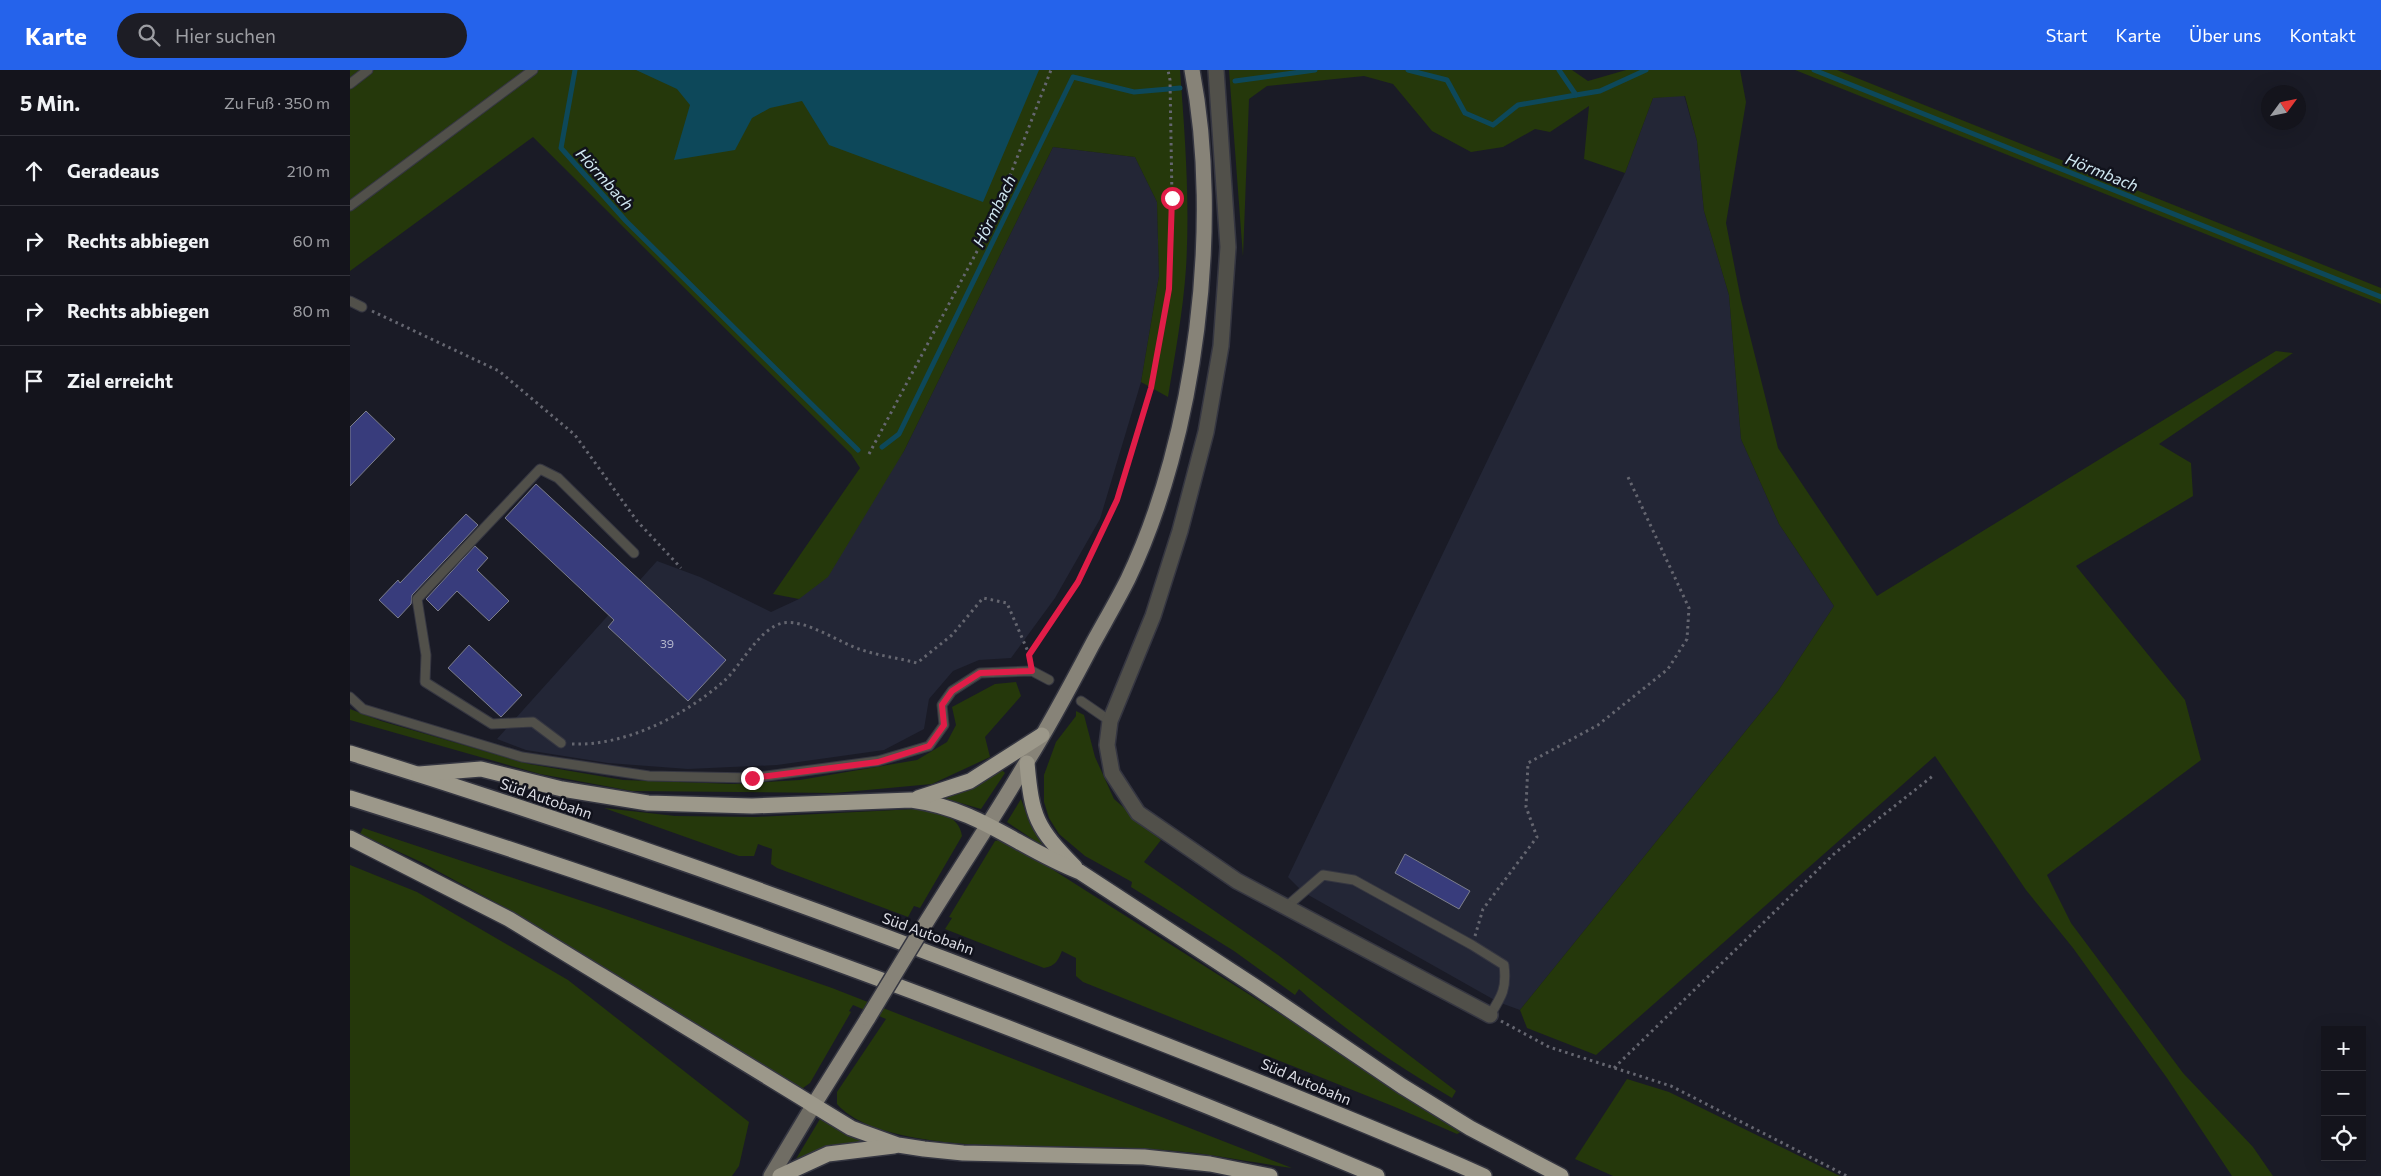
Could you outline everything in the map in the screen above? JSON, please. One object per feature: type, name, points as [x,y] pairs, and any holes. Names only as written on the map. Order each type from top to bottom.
[{"type":"highway","points":[[911,800],[970,781],[1042,735]]},
{"type":"highway","name":"Süd Autobahn","points":[[350,753],[419,774],[643,850],[982,972],[1265,1084],[1484,1176]]},
{"type":"highway","points":[[1027,762],[1030,798],[1036,818],[1045,835],[1080,872]]},
{"type":"highway","points":[[419,774],[481,769],[562,789],[648,803],[752,806],[911,800],[937,803],[989,823],[1053,861],[1080,872],[1256,987],[1402,1086],[1470,1128],[1560,1176]]},
{"type":"highway","points":[[350,798],[508,847],[810,952],[1259,1126],[1377,1176]]},
{"type":"highway","points":[[350,838],[509,919],[851,1128],[898,1145],[963,1153],[1144,1157],[1210,1164],[1270,1176]]},
{"type":"highway","points":[[780,1176],[828,1154],[898,1145]]},
{"type":"main road","points":[[813,1106],[1027,762],[1128,579],[1159,504],[1182,418],[1198,317],[1204,203],[1198,102],[1192,70]]},
{"type":"street","points":[[1216,70],[1223,149],[1228,247],[1221,346],[1206,432],[1180,531],[1153,616],[1110,721],[1107,745],[1112,773],[1138,813],[1238,881],[1490,1015]]},
{"type":"street","points":[[771,1176],[813,1106]]},
{"type":"lane","points":[[350,84],[368,70]]},
{"type":"lane","points":[[350,206],[533,70]]},
{"type":"lane","points":[[350,301],[362,307]]},
{"type":"lane","points":[[561,743],[533,722],[492,724],[425,682],[426,656],[417,599],[540,469],[558,478],[634,553]]},
{"type":"lane","points":[[350,697],[363,709],[522,757],[649,776],[752,778],[878,762],[929,746],[944,725],[942,705],[952,691],[980,673],[1032,671],[1048,680]]},
{"type":"lane","points":[[1081,701],[1110,721]]},
{"type":"lane","points":[[1286,907],[1323,875],[1354,880],[1472,945],[1504,965],[1506,982],[1498,1002],[1490,1015]]},
{"type":"path","points":[[869,454],[991,225],[1051,70]]},
{"type":"path","points":[[1029,655],[1078,582],[1117,500],[1151,388],[1169,289],[1172,198],[1170,80],[1168,70]]},
{"type":"path","points":[[362,307],[499,371],[575,435],[637,521],[681,568]]},
{"type":"path","points":[[1472,945],[1483,909],[1537,837],[1526,806],[1528,763],[1598,725],[1668,669],[1687,639],[1689,608],[1628,477]]},
{"type":"path","points":[[561,743],[587,744],[625,738],[674,717],[724,681],[762,636],[781,624],[797,622],[861,650],[917,663],[952,636],[983,598],[1007,602],[1029,655],[1032,671]]},
{"type":"path","points":[[1614,1068],[1835,853],[1934,775]]},
{"type":"path","points":[[1490,1015],[1549,1047],[1671,1086],[1847,1176]]},
{"type":"shaded area","points":[[1684,95],[1697,141],[1704,211],[1729,295],[1741,439],[1779,524],[1834,606],[1778,691],[1520,1010],[1498,1002],[1303,892],[1288,877],[1625,173],[1653,98]]},
{"type":"shaded area","points":[[1053,147],[1135,157],[1157,202],[1159,276],[1141,382],[1100,519],[1055,598],[1011,658],[979,660],[953,671],[929,699],[924,729],[884,750],[777,765],[688,769],[608,763],[526,750],[497,739],[657,561],[700,577],[771,612],[799,599],[904,451]]},
{"type":"green space","points":[[350,70],[1180,70],[1186,169],[1187,243],[1183,301],[1168,397],[1141,382],[1159,276],[1157,202],[1135,157],[1053,147],[904,451],[828,577],[799,599],[773,594],[860,468],[851,454],[533,137],[350,271]]},
{"type":"green space","points":[[1229,70],[1572,70],[1588,81],[1626,70],[1740,70],[1746,102],[1726,223],[1741,300],[1778,448],[1877,596],[2276,351],[2293,353],[2159,444],[2191,463],[2193,496],[2076,566],[2185,700],[2201,760],[2047,875],[2071,923],[2183,1073],[2253,1147],[2273,1176],[2232,1176],[2167,1078],[2073,948],[2026,890],[1935,756],[1596,1055],[1527,1028],[1520,1010],[1778,691],[1834,606],[1779,524],[1741,439],[1729,295],[1704,211],[1697,141],[1685,96],[1653,98],[1625,173],[1584,159],[1589,106],[1550,132],[1535,129],[1503,147],[1471,152],[1432,131],[1393,84],[1364,76],[1267,86],[1249,99],[1243,257]]},
{"type":"green space","points":[[1795,70],[1837,70],[2381,288],[2381,304]]},
{"type":"green space","points":[[1016,682],[1021,696],[985,737],[990,757],[932,784],[835,793],[632,791],[540,774],[350,720],[350,709],[381,721],[529,764],[623,780],[734,784],[800,780],[917,760],[947,742],[956,725],[952,707],[995,684]]},
{"type":"green space","points":[[1076,711],[1084,715],[1095,757],[1114,799],[1161,840],[1144,862],[1278,955],[1456,1091],[1452,1098],[1373,1048],[1335,1020],[1299,989],[1295,995],[1234,951],[1131,887],[1132,882],[1085,856],[1059,834],[1049,818],[1044,802],[1044,775],[1056,742],[1076,716]]},
{"type":"green space","points":[[1002,770],[1005,773],[981,809],[940,797],[979,784]]},
{"type":"green space","points":[[1021,799],[1030,824],[1044,847],[1007,822]]},
{"type":"green space","points":[[604,808],[675,816],[756,817],[916,809],[945,815],[956,823],[962,836],[920,908],[914,906],[908,917],[777,868],[771,864],[772,849],[758,844],[754,856],[739,856]]},
{"type":"green space","points":[[363,828],[606,909],[832,988],[1292,1168],[1212,1155],[1154,1149],[952,1143],[916,1138],[884,1130],[857,1119],[837,1104],[837,1092],[886,1019],[853,1005],[849,1011],[851,1012],[810,1083],[803,1088],[795,1087],[517,914],[421,862],[360,834]]},
{"type":"green space","points":[[1006,840],[1324,1042],[1461,1132],[1457,1134],[1395,1107],[1083,982],[1076,976],[1076,958],[1062,951],[1054,964],[1044,968],[945,929],[952,918],[949,917],[995,841]]},
{"type":"green space","points":[[350,865],[417,892],[568,980],[749,1122],[739,1166],[732,1176],[350,1176]]},
{"type":"green space","points":[[1627,1079],[1669,1092],[1840,1176],[1613,1176],[1575,1159]]},
{"type":"green space","points":[[820,1119],[862,1141],[829,1146],[796,1159]]},
{"type":"water","points":[[636,70],[1039,70],[983,202],[829,145],[802,101],[770,108],[752,118],[735,150],[674,160],[690,105],[677,89]]},
{"type":"building","points":[[366,411],[395,439],[350,486],[350,427]]},
{"type":"building","points":[[536,484],[726,660],[688,701],[608,627],[614,620],[505,518]]},
{"type":"building","points":[[466,514],[478,525],[412,595],[411,604],[398,618],[379,600],[398,580],[400,583]]},
{"type":"building","points":[[475,546],[488,558],[477,570],[509,601],[489,621],[457,591],[438,611],[426,599]]},
{"type":"building","points":[[469,645],[522,695],[501,717],[448,668]]},
{"type":"building","points":[[1405,854],[1470,891],[1459,909],[1395,873]]},
{"type":"waterway","name":"Hörmbach","points":[[575,70],[561,148],[626,221],[858,450]]},
{"type":"waterway","name":"Hörmbach","points":[[1235,81],[1315,70]]},
{"type":"waterway","name":"Hörmbach","points":[[1408,70],[1447,80],[1465,113],[1493,125],[1518,105],[1576,95]]},
{"type":"waterway","name":"Hörmbach","points":[[1559,70],[1576,95],[1600,91],[1646,70]]},
{"type":"waterway","name":"Hörmbach","points":[[1814,70],[2381,297]]},
{"type":"waterway","name":"Hörmbach","points":[[882,447],[899,434],[1073,77],[1134,92],[1180,88]]},
{"type":"route","points":[[752,778],[878,762],[929,746],[944,725],[942,705],[952,691],[980,673],[1032,671],[1029,655],[1078,582],[1117,500],[1151,388],[1169,289],[1172,198]]}]
